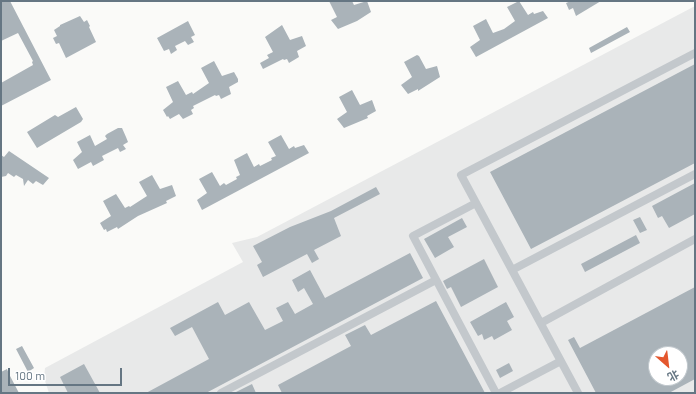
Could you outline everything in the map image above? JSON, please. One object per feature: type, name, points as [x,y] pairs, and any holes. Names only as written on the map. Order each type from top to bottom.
[{"type":"street","points":[[578,393],[461,175],[695,53]]},
{"type":"street","points":[[512,270],[695,174]]},
{"type":"street","points":[[476,203],[413,236],[496,393]]},
{"type":"street","points":[[541,323],[695,239]]},
{"type":"street","points":[[221,393],[436,280]]},
{"type":"street","points":[[500,393],[561,361]]},
{"type":"shaded area","points":[[695,6],[695,393],[49,393],[44,378],[45,368],[243,262],[232,243],[257,237]]},
{"type":"building","points":[[1,1],[10,1],[51,80],[1,106],[1,83],[33,65],[33,61],[18,33],[1,41]]},
{"type":"building","points":[[329,1],[352,1],[354,5],[367,1],[371,12],[357,21],[338,29],[331,20],[337,17]]},
{"type":"building","points":[[519,1],[528,15],[533,12],[534,14],[543,11],[548,18],[476,57],[470,47],[480,40],[473,26],[486,19],[493,33],[504,29],[515,21],[507,7]]},
{"type":"building","points":[[571,1],[601,1],[576,16],[573,8],[569,10],[566,3]]},
{"type":"building","points":[[80,16],[84,22],[87,20],[96,42],[66,58],[59,43],[56,44],[53,38],[57,36],[54,30],[60,25]]},
{"type":"building","points":[[188,21],[195,35],[191,37],[194,42],[188,45],[185,41],[175,46],[177,50],[171,54],[169,49],[164,51],[157,38]]},
{"type":"building","points":[[282,25],[290,40],[302,36],[306,46],[297,51],[299,57],[289,63],[287,59],[283,59],[263,69],[260,63],[269,58],[267,55],[273,52],[265,37]]},
{"type":"building","points":[[627,27],[630,32],[591,53],[589,48]]},
{"type":"building","points":[[417,55],[426,69],[437,66],[440,77],[418,91],[418,89],[408,94],[401,85],[412,77],[404,62]]},
{"type":"building","points":[[214,61],[222,76],[234,72],[238,79],[238,82],[229,87],[231,94],[221,99],[219,95],[215,95],[193,106],[194,108],[191,110],[193,114],[183,119],[179,114],[170,119],[168,116],[167,117],[163,110],[173,102],[166,87],[178,81],[186,95],[192,92],[193,94],[209,83],[201,68]]},
{"type":"building","points":[[695,64],[695,163],[531,249],[490,172]]},
{"type":"building","points":[[352,90],[360,105],[372,100],[376,111],[367,116],[368,118],[344,128],[337,119],[347,112],[339,97]]},
{"type":"building","points":[[76,107],[83,119],[81,122],[37,148],[27,132],[55,115],[58,117]]},
{"type":"building","points":[[118,128],[122,128],[128,142],[123,145],[126,149],[120,152],[118,148],[102,156],[104,160],[93,166],[91,162],[78,169],[73,160],[82,152],[77,142],[90,135],[95,146],[107,139],[105,136],[107,134]]},
{"type":"building","points":[[281,135],[289,149],[294,146],[295,148],[304,145],[309,153],[202,210],[197,200],[207,193],[199,179],[212,172],[220,186],[224,183],[226,185],[237,179],[236,177],[240,175],[234,160],[247,153],[254,167],[259,164],[260,166],[272,160],[271,158],[276,156],[268,142]]},
{"type":"building","points":[[9,151],[49,178],[43,185],[36,181],[33,184],[28,180],[24,186],[23,179],[16,175],[14,177],[8,173],[6,176],[1,177],[1,155],[4,157]]},
{"type":"building","points":[[152,175],[160,189],[172,185],[176,196],[166,201],[167,203],[138,216],[118,229],[117,227],[107,232],[106,229],[104,230],[100,223],[111,216],[103,201],[116,194],[125,208],[130,207],[147,196],[139,182]]},
{"type":"building","points":[[695,183],[695,214],[669,228],[662,216],[658,218],[652,206]]},
{"type":"building","points":[[376,187],[380,194],[334,218],[341,236],[314,250],[319,259],[312,263],[307,254],[263,277],[257,265],[262,262],[253,246],[290,227],[331,211]]},
{"type":"building","points":[[640,217],[647,230],[640,233],[633,220]]},
{"type":"building","points":[[462,218],[467,227],[448,237],[454,247],[435,258],[424,239]]},
{"type":"building","points":[[636,235],[640,243],[585,272],[581,264]]},
{"type":"building","points":[[410,253],[423,278],[206,393],[146,393],[209,359],[192,327],[175,336],[170,328],[218,302],[225,315],[249,302],[265,330],[283,321],[276,308],[288,302],[295,314],[313,304],[304,288],[298,292],[292,280],[310,270],[325,298]]},
{"type":"building","points":[[484,259],[498,287],[461,307],[451,287],[447,289],[443,281]]},
{"type":"building","points":[[695,287],[695,379],[688,383],[688,346],[648,346],[648,386],[682,386],[669,393],[596,393],[568,340],[574,337],[580,348]]},
{"type":"building","points":[[436,301],[485,393],[282,393],[278,385],[351,346],[345,335],[365,325],[371,335]]},
{"type":"building","points":[[506,302],[514,317],[507,321],[512,330],[494,340],[492,336],[484,340],[482,334],[478,336],[470,322]]},
{"type":"building","points":[[22,346],[34,368],[28,372],[16,349]]},
{"type":"building","points":[[509,363],[513,371],[500,378],[496,370]]},
{"type":"building","points":[[84,364],[100,393],[68,393],[60,377]]},
{"type":"building","points":[[7,369],[19,393],[1,393],[1,372]]},
{"type":"building","points":[[252,384],[256,393],[234,393]]}]
